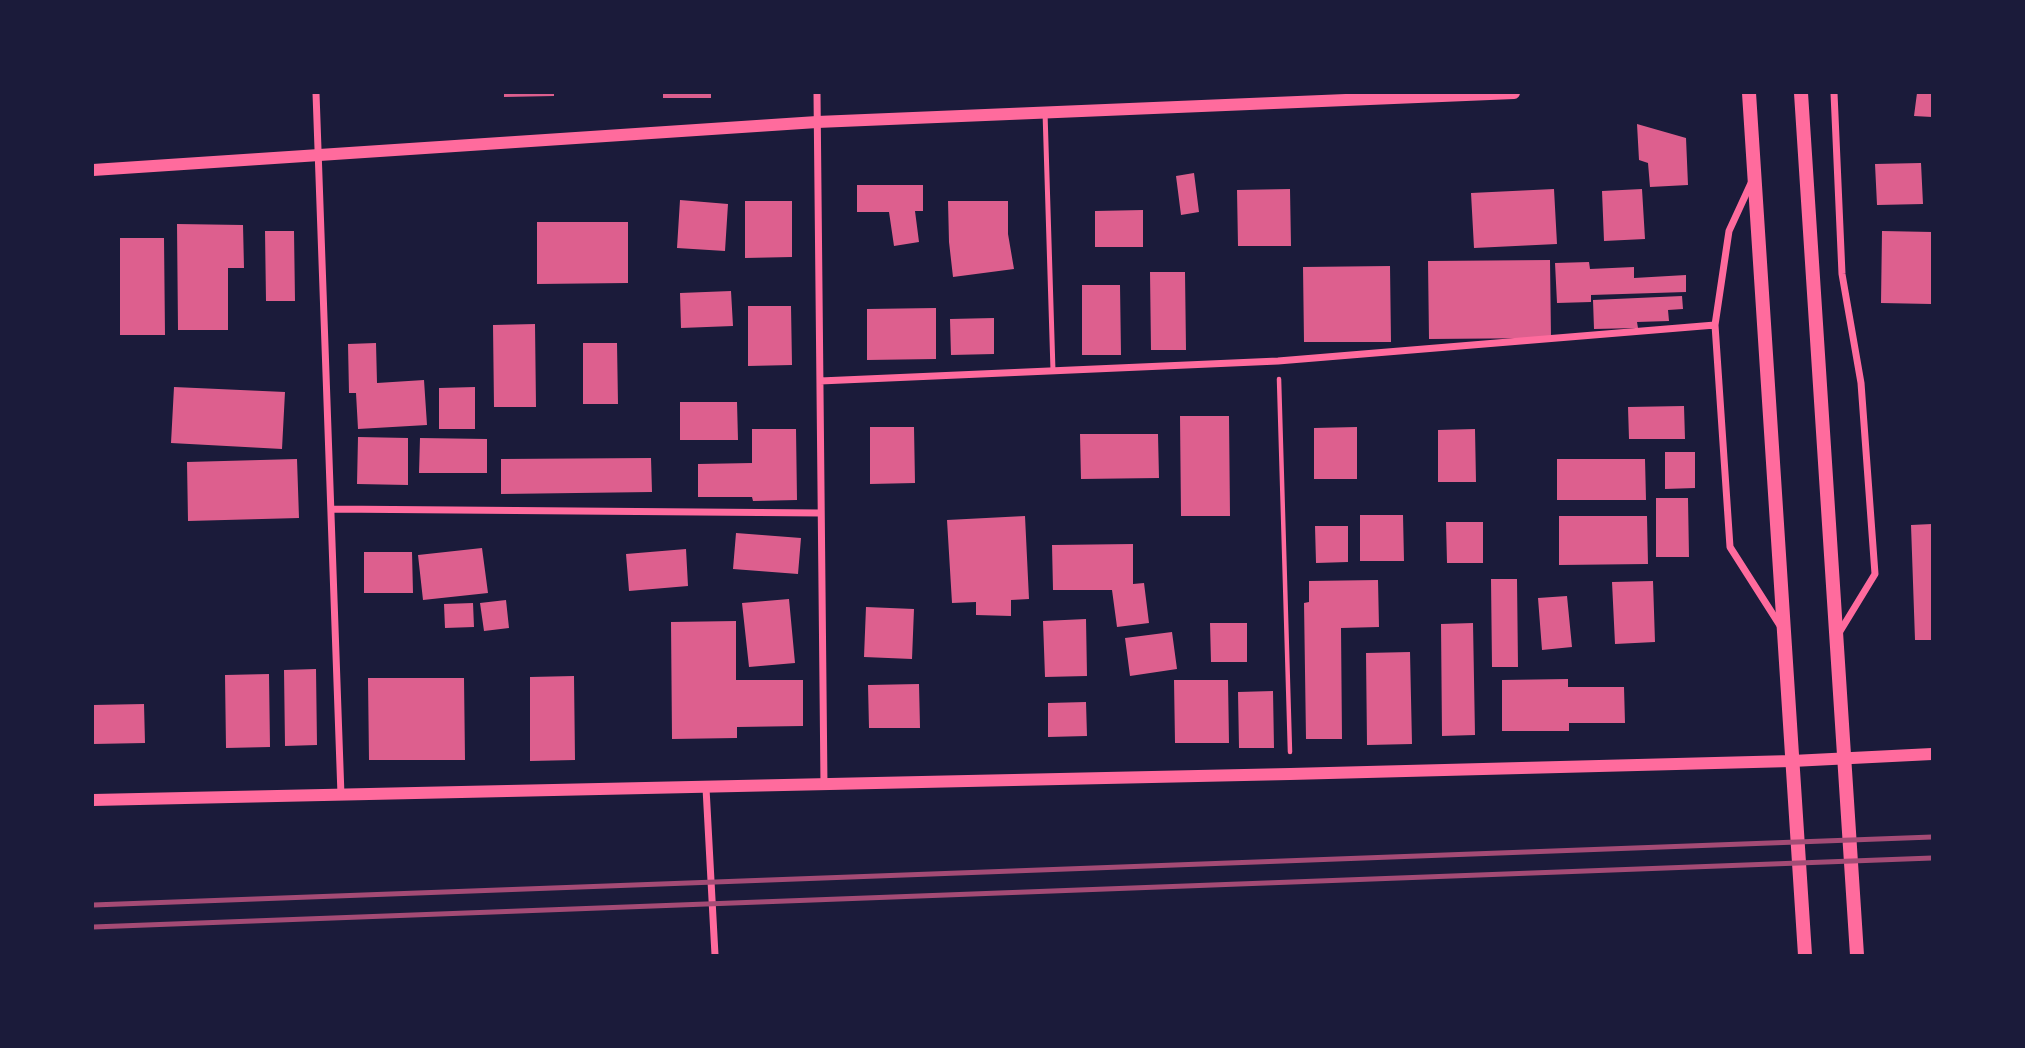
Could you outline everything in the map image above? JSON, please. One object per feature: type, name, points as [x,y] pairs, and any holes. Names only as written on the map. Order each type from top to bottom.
[{"type":"main road","points":[[1749,93],[1805,955]]},
{"type":"main road","points":[[1801,93],[1857,955]]},
{"type":"street","points":[[316,93],[341,795]]},
{"type":"street","points":[[817,93],[824,786]]},
{"type":"street","points":[[93,170],[817,122],[1514,93]]},
{"type":"street","points":[[1834,93],[1842,274],[1861,383],[1875,574],[1836,639]]},
{"type":"street","points":[[1754,177],[1729,231],[1715,325],[1730,547],[1783,630]]},
{"type":"street","points":[[820,381],[1278,361],[1715,325]]},
{"type":"street","points":[[331,509],[821,513]]},
{"type":"street","points":[[93,800],[824,786],[1792,761],[1932,754]]},
{"type":"street","points":[[706,788],[715,955]]},
{"type":"lane","points":[[1045,112],[1053,371]]},
{"type":"path","points":[[1278,361],[1290,774]]},
{"type":"building","points":[[504,93],[554,93],[554,96],[504,97]]},
{"type":"building","points":[[663,93],[711,93],[711,98],[663,98]]},
{"type":"building","points":[[1917,93],[1932,93],[1932,117],[1914,116]]},
{"type":"building","points":[[1637,124],[1686,138],[1688,185],[1650,187],[1648,163],[1639,160]]},
{"type":"building","points":[[1921,163],[1923,204],[1877,205],[1875,164]]},
{"type":"building","points":[[1194,173],[1199,212],[1181,215],[1176,176]]},
{"type":"building","points":[[857,185],[923,185],[923,211],[915,211],[919,242],[894,246],[889,212],[857,212]]},
{"type":"building","points":[[1290,189],[1291,246],[1238,246],[1237,190]]},
{"type":"building","points":[[1554,189],[1557,244],[1474,248],[1471,193]]},
{"type":"building","points":[[1642,189],[1645,239],[1604,241],[1602,191]]},
{"type":"building","points":[[680,200],[728,204],[725,251],[677,248]]},
{"type":"building","points":[[745,201],[792,201],[792,257],[745,258]]},
{"type":"building","points":[[948,201],[1008,201],[1008,234],[1014,269],[953,277]]},
{"type":"building","points":[[1143,210],[1143,247],[1095,247],[1095,211]]},
{"type":"building","points":[[537,222],[628,222],[628,283],[537,284]]},
{"type":"building","points":[[177,224],[243,225],[244,268],[228,268],[228,330],[178,330]]},
{"type":"building","points":[[265,231],[294,231],[295,301],[266,301]]},
{"type":"building","points":[[1882,231],[1932,232],[1931,304],[1881,303]]},
{"type":"building","points":[[120,238],[164,238],[165,335],[120,335]]},
{"type":"building","points":[[1550,260],[1551,338],[1429,339],[1428,261]]},
{"type":"building","points":[[1589,262],[1590,269],[1634,267],[1634,278],[1686,275],[1686,292],[1591,295],[1591,302],[1557,303],[1555,263]]},
{"type":"building","points":[[1390,266],[1391,342],[1304,342],[1303,267]]},
{"type":"building","points":[[1150,272],[1185,272],[1186,350],[1151,350]]},
{"type":"building","points":[[1082,285],[1120,285],[1121,355],[1082,355]]},
{"type":"building","points":[[731,291],[733,326],[681,328],[680,293]]},
{"type":"building","points":[[1682,296],[1683,309],[1668,310],[1669,321],[1637,322],[1638,328],[1594,329],[1593,300]]},
{"type":"building","points":[[748,306],[791,306],[792,365],[748,366]]},
{"type":"building","points":[[936,308],[936,359],[867,360],[867,309]]},
{"type":"building","points":[[994,318],[994,354],[951,355],[950,319]]},
{"type":"building","points":[[535,324],[536,407],[494,407],[493,325]]},
{"type":"building","points":[[376,343],[377,383],[424,380],[427,425],[358,429],[356,393],[349,393],[348,344]]},
{"type":"building","points":[[583,343],[617,343],[618,404],[583,404]]},
{"type":"building","points":[[174,387],[285,392],[282,449],[171,443]]},
{"type":"building","points":[[475,387],[475,429],[439,429],[439,388]]},
{"type":"building","points":[[680,402],[737,402],[738,440],[680,440]]},
{"type":"building","points":[[1684,406],[1685,439],[1629,439],[1628,407]]},
{"type":"building","points":[[1180,416],[1229,416],[1230,516],[1181,516]]},
{"type":"building","points":[[870,427],[914,427],[915,483],[870,484]]},
{"type":"building","points":[[1357,427],[1357,479],[1314,479],[1314,428]]},
{"type":"building","points":[[752,429],[796,429],[797,500],[753,501],[752,497],[698,497],[698,464],[752,463]]},
{"type":"building","points":[[1475,429],[1476,482],[1438,482],[1438,430]]},
{"type":"building","points":[[1080,434],[1158,434],[1159,478],[1081,479]]},
{"type":"building","points":[[358,437],[408,438],[408,485],[357,484]]},
{"type":"building","points":[[420,438],[487,439],[487,473],[419,473]]},
{"type":"building","points":[[1665,452],[1695,452],[1695,488],[1665,489]]},
{"type":"building","points":[[651,458],[652,492],[501,494],[501,459]]},
{"type":"building","points":[[297,459],[299,518],[188,521],[187,462]]},
{"type":"building","points":[[1557,459],[1645,459],[1646,500],[1557,500]]},
{"type":"building","points":[[1656,498],[1688,498],[1689,557],[1656,557]]},
{"type":"building","points":[[1360,515],[1403,515],[1404,561],[1360,561]]},
{"type":"building","points":[[1025,516],[1029,599],[1011,600],[1011,616],[976,615],[976,602],[952,603],[947,520]]},
{"type":"building","points":[[1559,516],[1647,516],[1648,564],[1559,565]]},
{"type":"building","points":[[1446,522],[1483,522],[1483,563],[1447,563]]},
{"type":"building","points":[[1932,524],[1932,640],[1915,640],[1911,525]]},
{"type":"building","points":[[1315,526],[1348,526],[1348,562],[1316,563]]},
{"type":"building","points":[[736,533],[801,538],[798,574],[733,569]]},
{"type":"building","points":[[1133,544],[1133,584],[1144,583],[1149,623],[1117,627],[1112,590],[1053,590],[1052,545]]},
{"type":"building","points":[[482,548],[488,593],[423,600],[418,555]]},
{"type":"building","points":[[686,549],[688,586],[629,591],[626,554]]},
{"type":"building","points":[[364,552],[412,552],[413,593],[364,593]]},
{"type":"building","points":[[1491,579],[1517,579],[1518,667],[1492,667]]},
{"type":"building","points":[[1378,580],[1379,627],[1341,628],[1342,739],[1306,739],[1304,603],[1309,602],[1309,581]]},
{"type":"building","points":[[1653,581],[1655,642],[1615,644],[1612,582]]},
{"type":"building","points":[[1567,596],[1572,647],[1542,650],[1538,598]]},
{"type":"building","points":[[789,599],[795,663],[749,667],[742,603]]},
{"type":"building","points":[[506,600],[509,628],[484,631],[480,603]]},
{"type":"building","points":[[473,603],[474,627],[445,628],[444,604]]},
{"type":"building","points":[[866,607],[914,609],[912,659],[864,657]]},
{"type":"building","points":[[1086,619],[1087,676],[1045,677],[1043,621]]},
{"type":"building","points":[[736,621],[736,680],[803,680],[803,726],[737,727],[737,738],[672,739],[671,622]]},
{"type":"building","points":[[1210,623],[1247,623],[1247,662],[1211,662]]},
{"type":"building","points":[[1473,623],[1475,735],[1442,736],[1441,624]]},
{"type":"building","points":[[1172,632],[1177,669],[1130,676],[1125,638]]},
{"type":"building","points":[[1410,652],[1412,744],[1367,745],[1366,653]]},
{"type":"building","points":[[316,669],[317,745],[285,746],[284,670]]},
{"type":"building","points":[[269,674],[270,747],[226,748],[225,675]]},
{"type":"building","points":[[574,676],[575,760],[530,761],[530,677]]},
{"type":"building","points":[[368,678],[464,678],[465,760],[369,760]]},
{"type":"building","points":[[1568,679],[1568,687],[1624,687],[1625,723],[1569,723],[1569,731],[1502,731],[1502,680]]},
{"type":"building","points":[[1174,680],[1228,680],[1229,743],[1175,743]]},
{"type":"building","points":[[919,684],[920,728],[869,728],[868,685]]},
{"type":"building","points":[[1273,691],[1274,748],[1239,748],[1238,692]]},
{"type":"building","points":[[1086,702],[1087,736],[1048,737],[1048,703]]},
{"type":"building","points":[[144,704],[145,743],[93,744],[93,705]]},
{"type":"railway","points":[[93,905],[1932,837]]},
{"type":"railway","points":[[93,927],[1932,858]]}]
